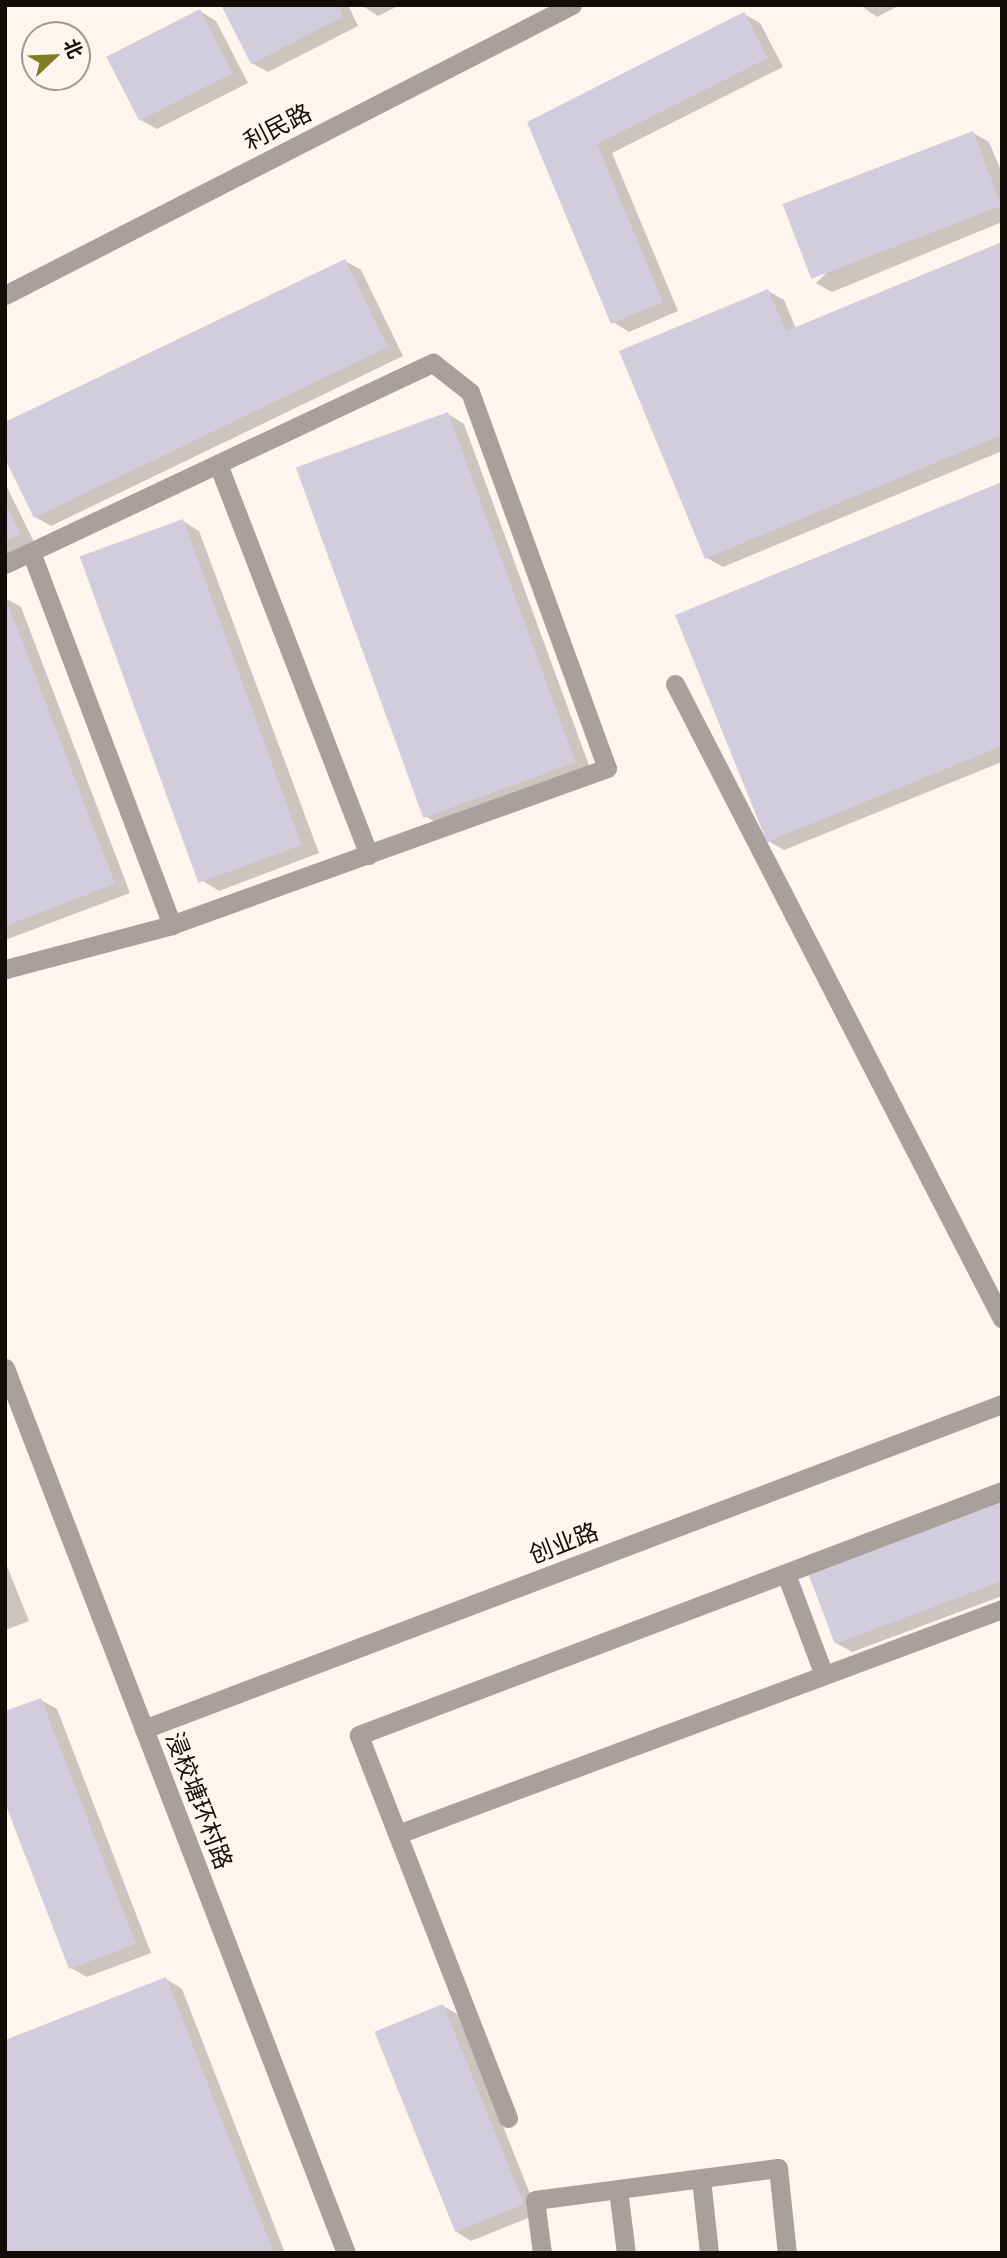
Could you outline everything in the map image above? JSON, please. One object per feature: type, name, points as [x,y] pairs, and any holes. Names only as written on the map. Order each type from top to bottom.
[{"type":"street","name":"利民路","points":[[5,295],[572,5]]},
{"type":"street","points":[[5,564],[433,363],[470,392],[607,768],[172,925],[5,969]]},
{"type":"street","points":[[218,464],[369,855]]},
{"type":"street","points":[[31,552],[172,925]]},
{"type":"street","points":[[675,684],[1002,1319]]},
{"type":"street","name":"浸校塘环村路","points":[[5,1368],[346,2253]]},
{"type":"street","name":"创业路","points":[[144,1729],[1002,1404]]},
{"type":"street","points":[[508,2118],[359,1735],[1002,1491]]},
{"type":"street","points":[[786,1574],[824,1675]]},
{"type":"street","points":[[398,1834],[1002,1609]]},
{"type":"street","points":[[542,2253],[535,2200],[778,2168],[787,2253]]},
{"type":"street","points":[[701,2179],[709,2253]]},
{"type":"street","points":[[618,2189],[626,2253]]},
{"type":"building","points":[[221,5],[338,5],[343,17],[251,64]]},
{"type":"building","points":[[200,9],[233,73],[139,121],[106,57]]},
{"type":"building","points":[[744,12],[768,58],[597,144],[663,302],[611,324],[527,122]]},
{"type":"building","points":[[973,131],[1002,206],[811,279],[783,204]]},
{"type":"building","points":[[1002,242],[1002,435],[705,559],[619,351],[768,289],[786,331]]},
{"type":"building","points":[[345,259],[388,347],[34,518],[5,459],[5,422]]},
{"type":"building","points":[[448,412],[576,763],[423,818],[296,467]]},
{"type":"building","points":[[1002,482],[1002,746],[767,842],[675,615]]},
{"type":"building","points":[[5,504],[21,534],[5,542]]},
{"type":"building","points":[[183,519],[302,845],[198,883],[80,557]]},
{"type":"building","points":[[5,596],[115,884],[5,926]]},
{"type":"building","points":[[1002,1500],[1002,1581],[835,1644],[808,1573]]},
{"type":"building","points":[[41,1698],[136,1944],[69,1969],[5,1803],[5,1711]]},
{"type":"building","points":[[166,1977],[274,2253],[5,2253],[5,2040]]},
{"type":"building","points":[[443,2004],[524,2204],[455,2232],[374,2032]]}]
